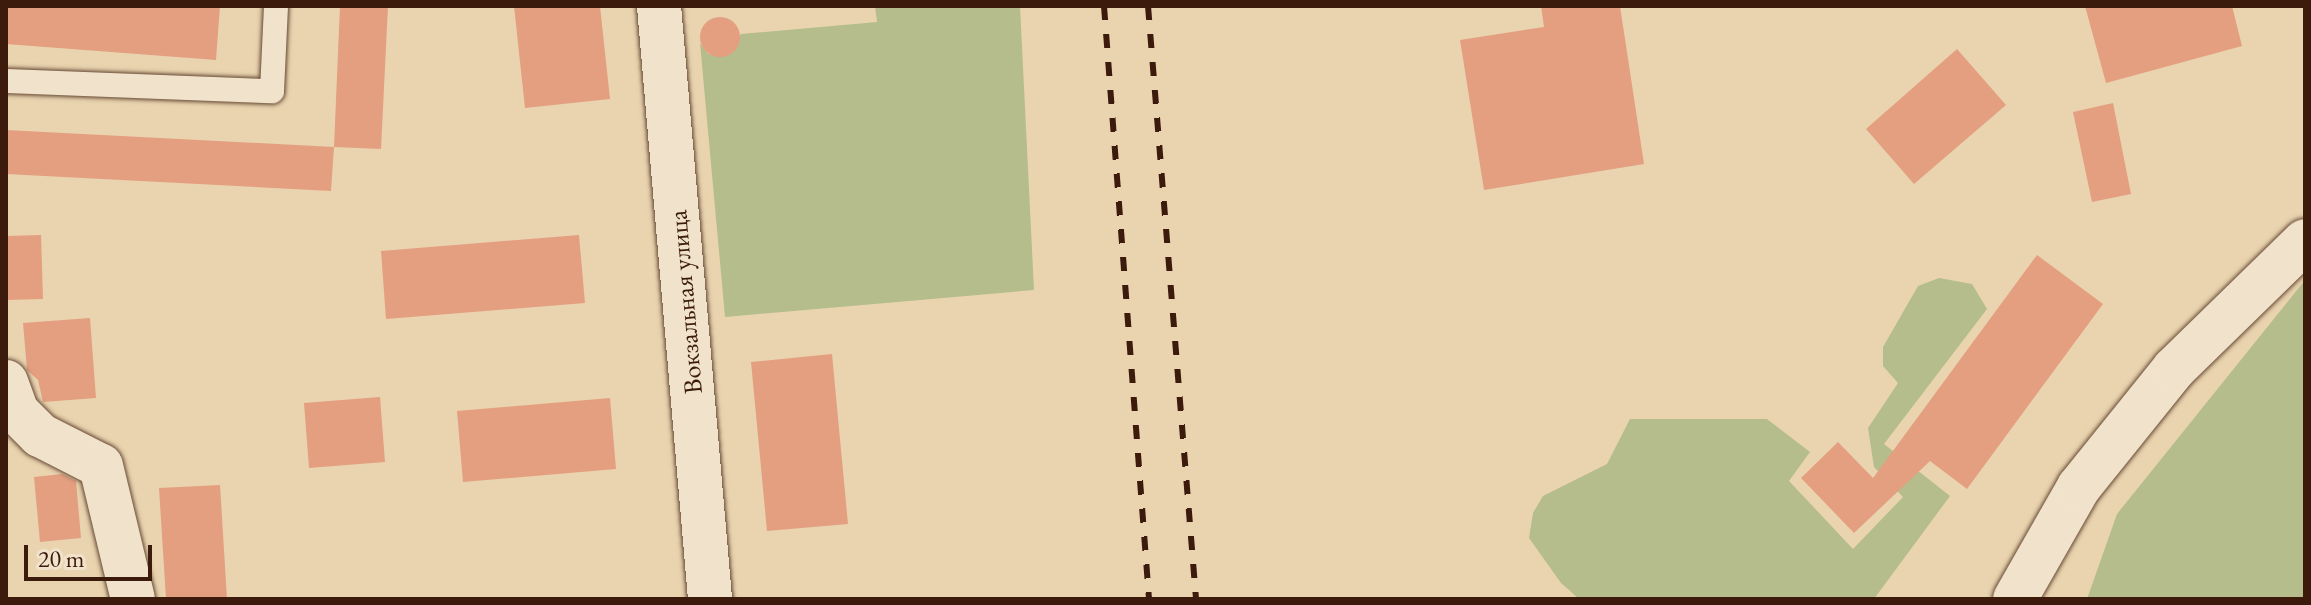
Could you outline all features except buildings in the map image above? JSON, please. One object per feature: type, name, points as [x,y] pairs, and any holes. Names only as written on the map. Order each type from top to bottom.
[{"type":"street","name":"Вокзальная улица","points":[[659,6],[710,599]]},
{"type":"street","points":[[2015,599],[2079,487],[2155,392],[2305,241]]},
{"type":"street","points":[[6,382],[17,412],[40,435],[101,466],[133,599]]},
{"type":"lane","points":[[6,81],[272,91],[276,6]]},
{"type":"green space","points":[[875,6],[1020,6],[1034,290],[725,317],[700,43],[708,54],[727,56],[741,34],[877,22]]},
{"type":"green space","points":[[1939,278],[1972,284],[1987,309],[1884,444],[1950,496],[1874,599],[1579,599],[1561,583],[1529,538],[1533,513],[1543,496],[1607,464],[1630,419],[1767,419],[1810,452],[1789,481],[1853,549],[1903,497],[1874,467],[1868,428],[1898,383],[1883,366],[1883,347],[1918,286]]},
{"type":"green space","points":[[2305,280],[2305,599],[2087,599],[2117,514]]},
{"type":"railway","points":[[1104,6],[1149,599]]},
{"type":"railway","points":[[1148,6],[1196,599]]}]
